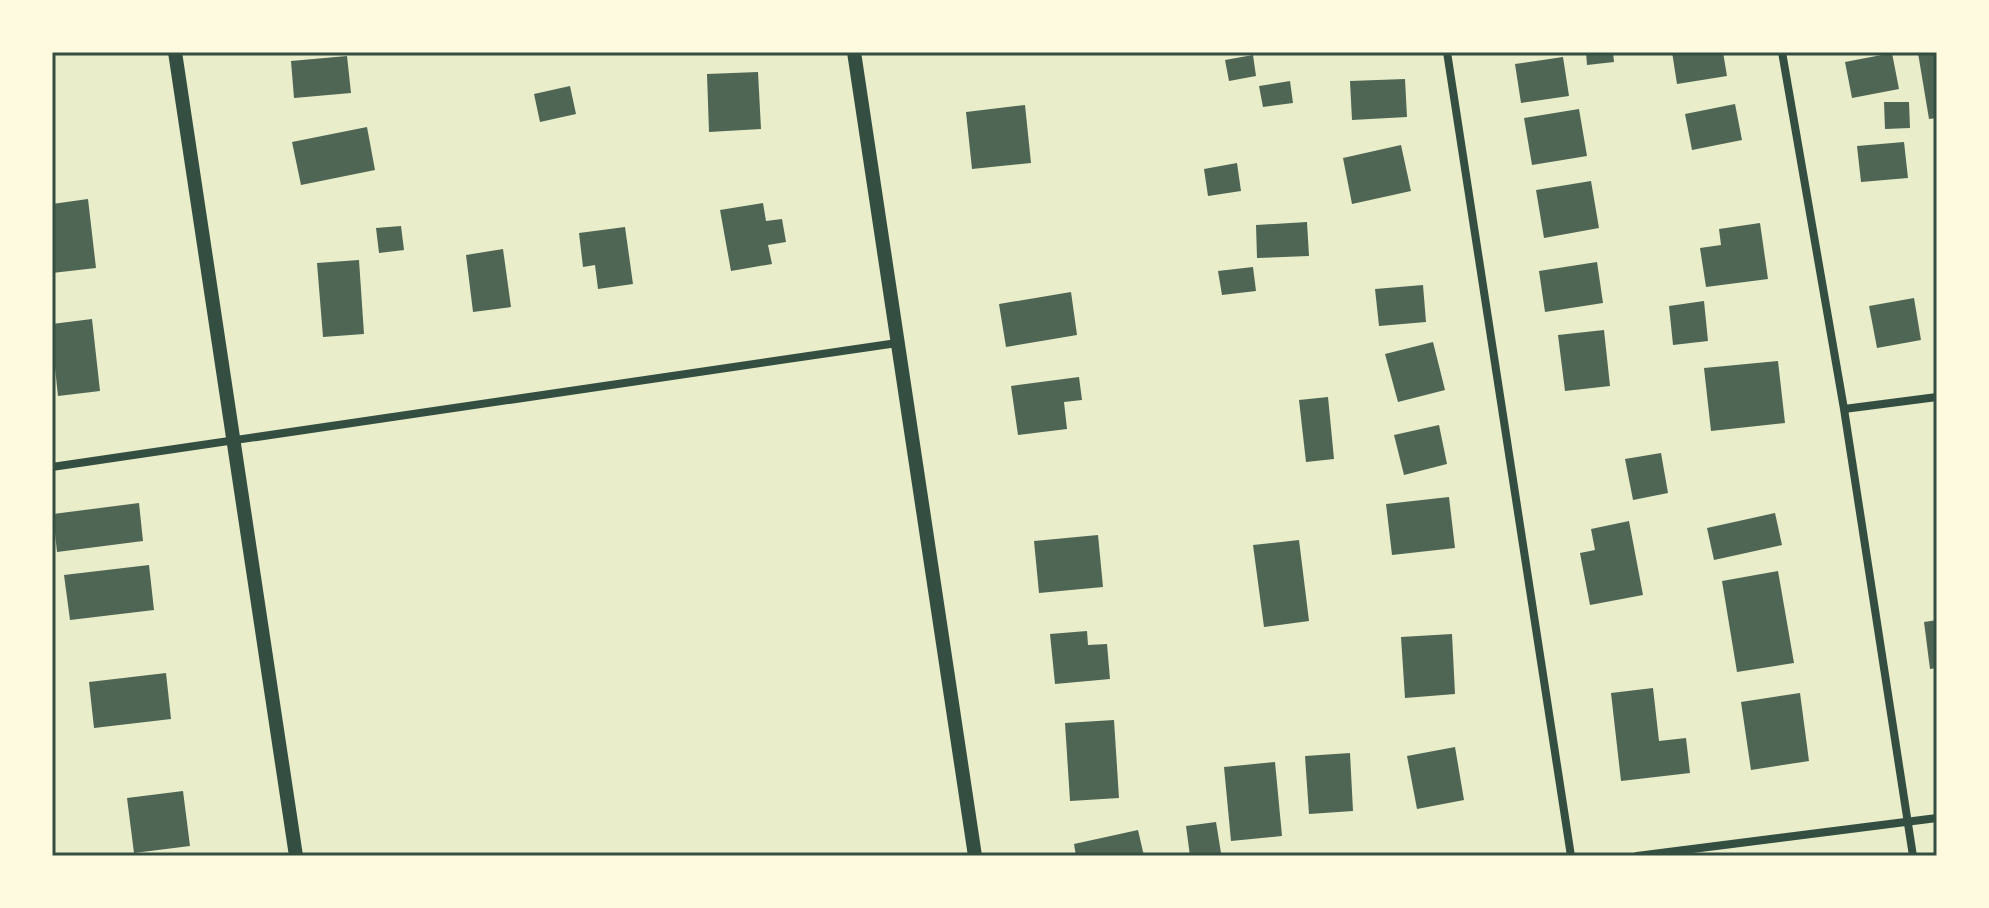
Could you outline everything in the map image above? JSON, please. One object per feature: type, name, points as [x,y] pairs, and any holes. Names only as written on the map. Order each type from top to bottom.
[{"type":"street","points":[[175,52],[296,856]]},
{"type":"street","points":[[854,52],[975,856]]},
{"type":"street","points":[[1447,52],[1571,856]]},
{"type":"street","points":[[1782,52],[1844,409],[1913,856]]},
{"type":"street","points":[[52,467],[897,343]]},
{"type":"street","points":[[1844,409],[1937,397]]},
{"type":"street","points":[[1637,856],[1937,818]]},
{"type":"building","points":[[1586,52],[1613,52],[1614,62],[1587,65]]},
{"type":"building","points":[[1672,52],[1723,52],[1727,76],[1677,84]]},
{"type":"building","points":[[1937,52],[1937,118],[1929,119],[1918,53]]},
{"type":"building","points":[[1892,53],[1899,89],[1852,98],[1845,62]]},
{"type":"building","points":[[1253,55],[1256,76],[1229,81],[1225,60]]},
{"type":"building","points":[[347,56],[351,93],[294,98],[291,61]]},
{"type":"building","points":[[1563,57],[1569,96],[1521,103],[1515,64]]},
{"type":"building","points":[[758,72],[761,129],[709,132],[707,74]]},
{"type":"building","points":[[1405,79],[1407,117],[1352,120],[1350,81]]},
{"type":"building","points":[[1290,81],[1293,103],[1263,107],[1259,86]]},
{"type":"building","points":[[570,86],[576,114],[540,122],[534,94]]},
{"type":"building","points":[[1884,102],[1909,102],[1910,128],[1885,129]]},
{"type":"building","points":[[1735,104],[1742,140],[1692,150],[1685,114]]},
{"type":"building","points":[[1025,105],[1031,163],[972,169],[966,112]]},
{"type":"building","points":[[1579,109],[1587,156],[1532,165],[1524,118]]},
{"type":"building","points":[[367,127],[375,170],[301,185],[292,142]]},
{"type":"building","points":[[1904,142],[1908,178],[1861,182],[1857,146]]},
{"type":"building","points":[[1401,145],[1411,191],[1352,204],[1343,158]]},
{"type":"building","points":[[1237,163],[1241,191],[1208,196],[1204,169]]},
{"type":"building","points":[[1591,181],[1599,228],[1544,238],[1536,190]]},
{"type":"building","points":[[88,199],[96,268],[52,273],[52,204]]},
{"type":"building","points":[[763,203],[766,221],[782,219],[786,242],[768,245],[772,264],[731,271],[720,210]]},
{"type":"building","points":[[1307,222],[1309,256],[1257,258],[1256,225]]},
{"type":"building","points":[[1760,223],[1768,279],[1706,287],[1700,248],[1721,245],[1719,229]]},
{"type":"building","points":[[401,226],[404,250],[379,253],[376,228]]},
{"type":"building","points":[[625,227],[633,284],[598,289],[595,265],[583,267],[579,233]]},
{"type":"building","points":[[503,249],[511,307],[473,312],[466,255]]},
{"type":"building","points":[[359,260],[364,334],[323,337],[317,263]]},
{"type":"building","points":[[1597,262],[1603,303],[1545,312],[1539,271]]},
{"type":"building","points":[[1253,267],[1256,291],[1222,295],[1218,271]]},
{"type":"building","points":[[1423,285],[1426,322],[1379,326],[1375,289]]},
{"type":"building","points":[[1071,292],[1077,335],[1006,347],[999,304]]},
{"type":"building","points":[[1914,298],[1921,340],[1877,348],[1869,306]]},
{"type":"building","points":[[1704,301],[1708,341],[1673,345],[1669,306]]},
{"type":"building","points":[[92,319],[100,391],[58,396],[52,324]]},
{"type":"building","points":[[1604,330],[1610,386],[1565,391],[1558,335]]},
{"type":"building","points":[[1433,342],[1445,390],[1398,402],[1385,354]]},
{"type":"building","points":[[1778,361],[1785,423],[1711,431],[1704,368]]},
{"type":"building","points":[[1079,377],[1082,400],[1064,402],[1067,429],[1018,435],[1011,386]]},
{"type":"building","points":[[1328,397],[1334,459],[1306,462],[1299,400]]},
{"type":"building","points":[[1439,425],[1447,464],[1404,475],[1394,435]]},
{"type":"building","points":[[1661,453],[1668,493],[1633,500],[1625,459]]},
{"type":"building","points":[[1449,497],[1455,548],[1392,555],[1386,504]]},
{"type":"building","points":[[139,503],[143,541],[57,552],[53,514]]},
{"type":"building","points":[[1775,513],[1782,545],[1714,560],[1707,528]]},
{"type":"building","points":[[1629,521],[1643,595],[1590,605],[1580,553],[1595,550],[1591,529]]},
{"type":"building","points":[[1098,535],[1103,587],[1039,593],[1034,541]]},
{"type":"building","points":[[1299,540],[1309,621],[1264,627],[1253,545]]},
{"type":"building","points":[[149,565],[154,610],[70,620],[64,575]]},
{"type":"building","points":[[1778,571],[1794,663],[1737,672],[1722,581]]},
{"type":"building","points":[[1937,620],[1937,668],[1930,669],[1924,622]]},
{"type":"building","points":[[1087,631],[1088,645],[1107,644],[1110,679],[1055,684],[1050,634]]},
{"type":"building","points":[[1452,634],[1455,694],[1405,698],[1401,637]]},
{"type":"building","points":[[166,673],[171,719],[94,728],[89,682]]},
{"type":"building","points":[[1653,688],[1659,741],[1686,738],[1690,773],[1621,781],[1611,693]]},
{"type":"building","points":[[1800,693],[1809,761],[1751,770],[1741,702]]},
{"type":"building","points":[[1114,720],[1119,798],[1070,801],[1065,723]]},
{"type":"building","points":[[1455,747],[1464,800],[1417,809],[1407,756]]},
{"type":"building","points":[[1350,753],[1353,811],[1309,814],[1305,756]]},
{"type":"building","points":[[1275,762],[1282,836],[1231,841],[1224,767]]},
{"type":"building","points":[[183,791],[190,846],[134,853],[127,798]]},
{"type":"building","points":[[1216,822],[1221,853],[1190,856],[1186,826]]},
{"type":"building","points":[[1138,830],[1144,856],[1076,856],[1074,844]]}]
